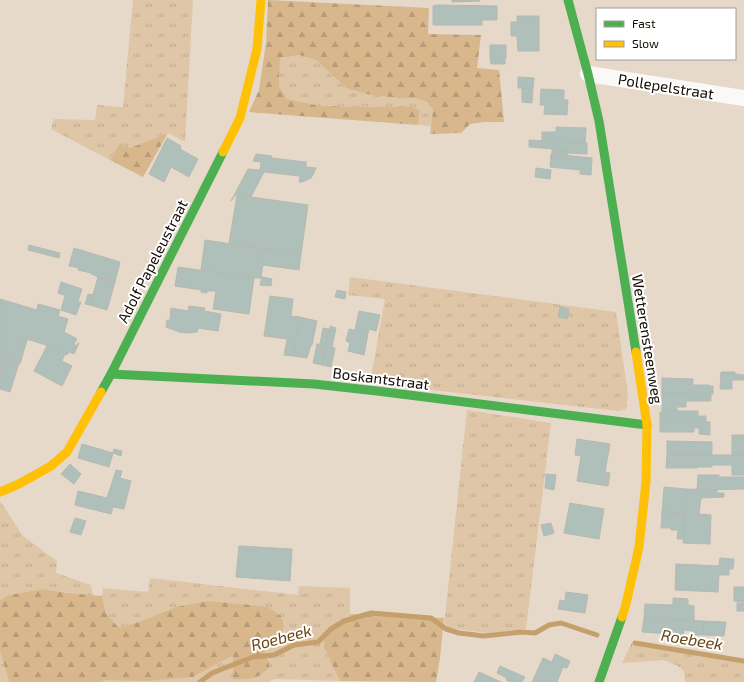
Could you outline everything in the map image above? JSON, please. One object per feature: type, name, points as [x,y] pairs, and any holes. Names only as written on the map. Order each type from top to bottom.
[{"type":"street","name":"Adolf Papeleustraat","points":[[0,492],[19,484],[51,466],[67,452],[111,374],[240,118],[257,49],[261,0]]},
{"type":"street","name":"Wetterensteenweg","points":[[568,0],[588,74],[600,129],[647,425],[646,482],[639,547],[626,604],[599,682]]},
{"type":"street","name":"Pollepelstraat","points":[[588,74],[744,98]]},
{"type":"street","name":"Boskantstraat","points":[[111,374],[314,384],[647,425]]},
{"type":"green space","points":[[133,0],[193,0],[185,142],[168,133],[130,148],[120,143],[110,160],[51,129],[54,119],[95,120],[97,105],[123,107]]},
{"type":"green space","points":[[268,0],[429,8],[428,34],[481,35],[477,68],[499,70],[504,122],[470,124],[461,133],[430,134],[433,110],[427,102],[415,98],[398,98],[367,94],[346,88],[316,60],[299,55],[280,58],[279,86],[287,99],[320,106],[411,106],[420,111],[418,125],[249,112],[259,90],[266,43]]},
{"type":"green space","points":[[299,55],[316,60],[346,88],[398,98],[415,98],[427,102],[433,110],[431,126],[418,125],[420,111],[411,106],[320,106],[287,99],[279,86],[280,58]]},
{"type":"green space","points":[[168,133],[143,177],[110,160],[120,143],[130,148]]},
{"type":"green space","points":[[350,277],[616,312],[628,395],[626,409],[618,411],[370,383],[385,299],[348,295]]},
{"type":"green space","points":[[467,410],[551,423],[526,629],[487,633],[449,628],[444,625]]},
{"type":"green space","points":[[0,501],[23,536],[57,561],[56,573],[91,585],[93,596],[43,589],[9,595],[0,600]]},
{"type":"green space","points":[[150,578],[298,595],[299,586],[350,588],[350,621],[323,635],[324,648],[340,681],[274,679],[269,682],[100,682],[108,680],[193,677],[234,654],[261,643],[274,640],[176,607],[136,623],[118,627],[106,613],[102,596],[103,588],[148,592]]},
{"type":"green space","points":[[43,589],[102,596],[106,613],[118,627],[136,623],[176,607],[209,601],[268,607],[281,616],[284,626],[281,636],[274,640],[262,643],[270,667],[261,674],[249,679],[233,679],[233,655],[193,677],[147,681],[108,680],[100,682],[9,682],[0,651],[0,600],[9,595]]},
{"type":"green space","points":[[350,614],[444,618],[436,682],[340,681],[324,648],[323,635],[350,621]]},
{"type":"green space","points":[[632,642],[744,659],[744,682],[685,682],[684,671],[678,666],[663,660],[622,663]]},
{"type":"green space","points":[[0,651],[9,682],[0,682]]},
{"type":"building","points":[[452,0],[480,0],[480,1],[452,2]]},
{"type":"building","points":[[433,6],[497,6],[497,20],[482,20],[482,25],[433,25]]},
{"type":"building","points":[[517,16],[539,16],[539,51],[518,51],[517,36],[511,36],[511,22],[517,22]]},
{"type":"building","points":[[490,45],[506,45],[506,58],[490,58]]},
{"type":"building","points":[[490,58],[505,58],[505,64],[491,64]]},
{"type":"building","points":[[518,77],[534,78],[533,88],[518,88]]},
{"type":"building","points":[[522,88],[533,88],[532,103],[522,102]]},
{"type":"building","points":[[541,89],[564,90],[564,100],[568,100],[567,115],[544,114],[545,105],[540,105]]},
{"type":"building","points":[[556,127],[586,128],[585,143],[542,141],[542,132],[556,132]]},
{"type":"building","points":[[167,138],[181,146],[180,149],[198,159],[189,177],[171,167],[164,182],[149,174]]},
{"type":"building","points":[[529,140],[587,143],[587,154],[567,153],[567,150],[529,147]]},
{"type":"building","points":[[552,149],[567,150],[568,156],[552,154]]},
{"type":"building","points":[[256,154],[272,156],[271,158],[306,162],[306,167],[316,168],[311,178],[302,182],[299,182],[300,176],[264,172],[251,197],[236,194],[231,201],[248,169],[260,170],[261,162],[253,161]]},
{"type":"building","points":[[551,154],[592,158],[591,175],[580,174],[580,170],[550,167]]},
{"type":"building","points":[[536,168],[551,170],[550,179],[535,177]]},
{"type":"building","points":[[237,195],[308,205],[301,254],[229,243]]},
{"type":"building","points":[[205,240],[265,249],[261,278],[201,270]]},
{"type":"building","points":[[29,245],[60,253],[59,258],[28,250]]},
{"type":"building","points":[[74,248],[120,262],[115,282],[78,270],[79,268],[69,266]]},
{"type":"building","points":[[265,249],[301,254],[299,270],[263,265]]},
{"type":"building","points":[[178,267],[254,278],[249,314],[213,309],[216,291],[207,291],[207,293],[201,292],[201,290],[175,286]]},
{"type":"building","points":[[98,277],[115,282],[107,310],[90,305]]},
{"type":"building","points":[[262,277],[272,279],[271,286],[260,285]]},
{"type":"building","points":[[61,282],[82,289],[78,301],[81,302],[76,315],[61,310],[65,296],[67,296],[58,293]]},
{"type":"building","points":[[337,290],[346,292],[345,299],[335,297]]},
{"type":"building","points":[[88,294],[93,295],[90,305],[85,304]]},
{"type":"building","points":[[270,296],[293,299],[291,316],[300,317],[293,356],[284,355],[287,339],[264,336]]},
{"type":"building","points":[[0,299],[37,310],[38,304],[60,310],[58,316],[68,319],[64,332],[77,339],[74,344],[77,346],[79,343],[74,354],[59,351],[59,349],[20,337],[12,361],[19,363],[10,392],[0,389]]},
{"type":"building","points":[[189,306],[205,308],[204,311],[221,314],[218,331],[198,328],[197,332],[189,333],[179,332],[166,327],[167,320],[170,320],[171,308],[188,311]]},
{"type":"building","points":[[560,307],[569,309],[567,319],[558,317]]},
{"type":"building","points":[[359,311],[380,315],[376,331],[369,329],[368,333],[355,330]]},
{"type":"building","points":[[300,317],[317,321],[312,345],[307,358],[293,356]]},
{"type":"building","points":[[330,326],[336,328],[332,347],[335,348],[331,367],[322,365]]},
{"type":"building","points":[[323,328],[329,329],[322,365],[313,363],[317,344],[320,344]]},
{"type":"building","points":[[349,329],[368,333],[364,355],[348,351],[350,343],[346,341]]},
{"type":"building","points":[[20,337],[27,340],[20,364],[12,361]]},
{"type":"building","points":[[47,346],[68,353],[67,355],[65,354],[62,361],[72,366],[62,386],[34,371]]},
{"type":"building","points":[[721,372],[735,372],[735,374],[744,375],[744,380],[732,380],[732,389],[720,389]]},
{"type":"building","points":[[662,378],[693,379],[693,385],[713,386],[713,394],[662,393]]},
{"type":"building","points":[[662,393],[711,394],[711,401],[686,401],[686,407],[677,407],[677,411],[662,411]]},
{"type":"building","points":[[698,411],[698,416],[706,416],[706,422],[660,422],[660,412]]},
{"type":"building","points":[[660,422],[710,422],[710,435],[699,434],[699,428],[694,428],[694,432],[660,432]]},
{"type":"building","points":[[732,435],[744,435],[744,455],[732,455]]},
{"type":"building","points":[[577,439],[610,444],[605,472],[610,473],[608,486],[577,481],[581,456],[575,455]]},
{"type":"building","points":[[667,441],[712,442],[712,455],[667,455]]},
{"type":"building","points":[[82,444],[113,453],[109,467],[78,458]]},
{"type":"building","points":[[114,449],[122,451],[121,456],[113,453]]},
{"type":"building","points":[[667,455],[744,455],[744,475],[732,475],[732,465],[712,465],[712,467],[697,468],[666,468]]},
{"type":"building","points":[[70,464],[81,474],[74,484],[61,474]]},
{"type":"building","points":[[116,470],[122,471],[120,478],[131,481],[124,509],[113,507],[111,514],[75,505],[78,491],[107,498]]},
{"type":"building","points":[[546,474],[556,475],[554,490],[545,488]]},
{"type":"building","points":[[698,475],[744,477],[744,489],[697,490]]},
{"type":"building","points":[[664,487],[686,489],[684,513],[662,512]]},
{"type":"building","points":[[686,489],[717,490],[717,493],[724,493],[724,497],[701,498],[699,514],[711,515],[710,544],[683,543]]},
{"type":"building","points":[[570,503],[604,509],[599,539],[564,533]]},
{"type":"building","points":[[662,512],[684,513],[683,539],[677,539],[678,529],[671,530],[671,528],[661,528]]},
{"type":"building","points":[[75,518],[86,521],[81,535],[70,532]]},
{"type":"building","points":[[551,523],[554,533],[544,536],[541,525]]},
{"type":"building","points":[[239,546],[292,549],[290,581],[236,577]]},
{"type":"building","points":[[720,558],[734,559],[733,569],[729,569],[729,575],[719,575],[718,592],[675,590],[676,564],[719,566]]},
{"type":"building","points":[[734,587],[744,587],[744,602],[734,601]]},
{"type":"building","points":[[566,592],[588,595],[585,613],[558,609],[560,600],[565,601]]},
{"type":"building","points":[[673,598],[688,599],[688,605],[694,606],[694,620],[644,618],[645,604],[673,605]]},
{"type":"building","points":[[737,603],[744,603],[744,611],[737,611]]},
{"type":"building","points":[[644,618],[704,621],[703,635],[692,635],[693,631],[684,630],[683,639],[670,639],[670,634],[642,632]]},
{"type":"building","points":[[704,621],[726,622],[724,636],[703,635]]},
{"type":"building","points":[[555,654],[570,661],[567,668],[563,667],[557,682],[532,682],[543,658],[552,662]]},
{"type":"building","points":[[500,666],[525,677],[522,682],[511,682],[506,680],[507,678],[497,673]]},
{"type":"building","points":[[479,672],[501,682],[474,682]]},
{"type":"waterway","name":"Roebeek","points":[[200,682],[212,673],[253,657],[274,655],[294,645],[318,642],[331,629],[344,621],[371,613],[431,618],[446,629],[459,633],[484,636],[521,632],[535,633],[549,625],[561,623],[597,635]]},
{"type":"waterway","name":"Roebeek","points":[[635,643],[744,661]]},
{"type":"traffic: fast","points":[[568,0],[599,121],[636,352]]},
{"type":"traffic: fast","points":[[101,392],[223,152]]},
{"type":"traffic: fast","points":[[111,374],[314,384],[647,425]]},
{"type":"traffic: fast","points":[[599,682],[622,617]]},
{"type":"traffic: slow","points":[[223,152],[240,118],[257,49],[261,0]]},
{"type":"traffic: slow","points":[[622,617],[639,547],[646,482],[647,425],[636,352]]},
{"type":"traffic: slow","points":[[0,492],[19,484],[51,466],[67,452],[101,392]]}]
